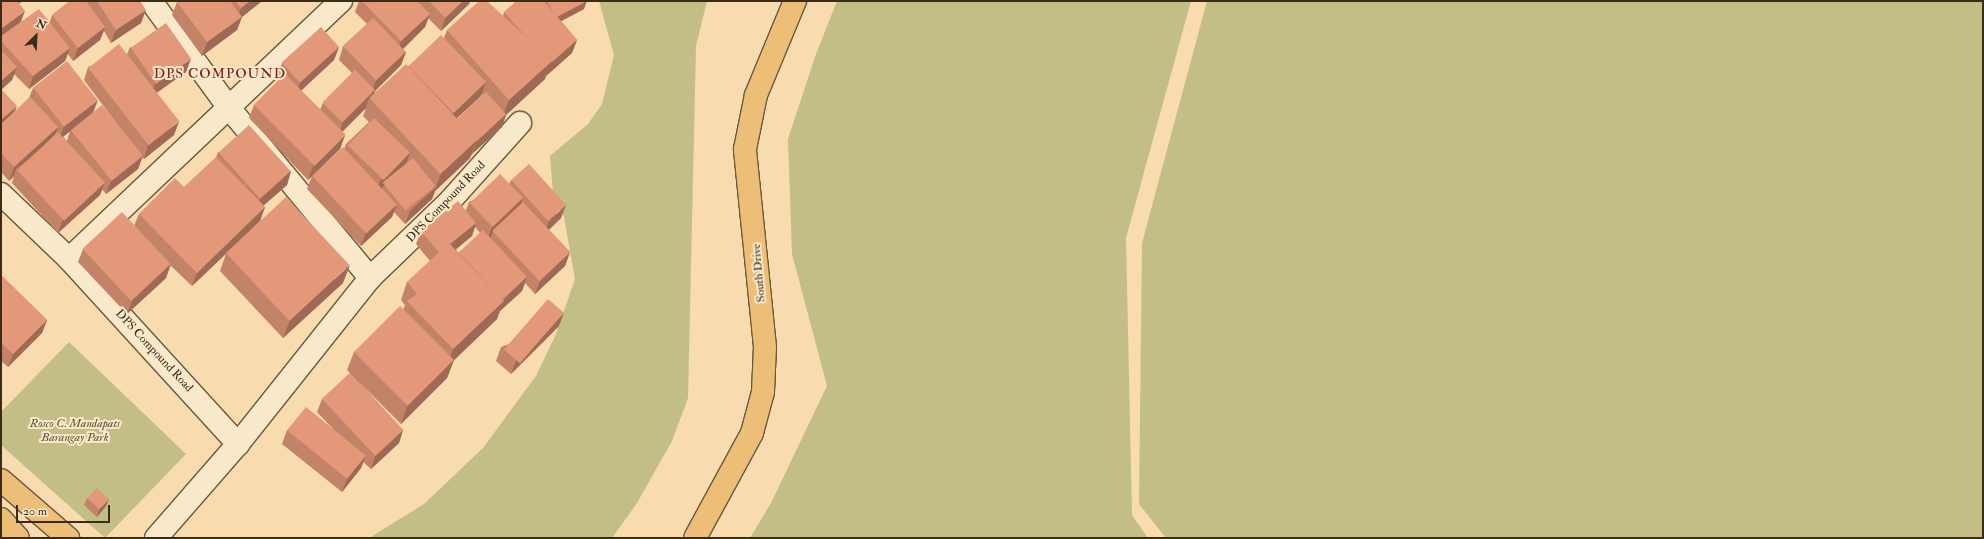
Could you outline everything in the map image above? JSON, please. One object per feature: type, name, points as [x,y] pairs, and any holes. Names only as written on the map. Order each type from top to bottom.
[{"type":"main road","name":"South Drive","points":[[695,538],[752,433],[763,392],[766,347],[745,149],[756,95],[795,1]]},
{"type":"main road","points":[[1,480],[68,538]]},
{"type":"main road","points":[[1,520],[18,538]]},
{"type":"street","points":[[151,1],[229,108],[370,278]]},
{"type":"street","points":[[69,259],[341,1]]},
{"type":"street","name":"DPS Compound Road","points":[[156,538],[238,444],[370,278],[450,200],[520,123]]},
{"type":"street","name":"DPS Compound Road","points":[[1,194],[69,259],[238,444]]},
{"type":"green space","points":[[599,1],[707,1],[696,46],[688,398],[672,441],[637,503],[612,538],[369,538],[424,504],[483,448],[536,376],[556,334],[575,279],[564,217],[553,195],[550,156],[588,124],[602,104],[614,55]]},
{"type":"green space","points":[[837,1],[1191,1],[1126,238],[1132,515],[1148,538],[750,538],[771,503],[827,386],[792,254],[788,139],[816,54]]},
{"type":"green space","points":[[1207,1],[1983,1],[1983,538],[1166,538],[1139,504],[1142,243]]},
{"type":"green space","name":"Rosco C. Mandapats Barangay Park","points":[[69,342],[186,454],[105,538],[1,445],[1,412]]},
{"type":"building","points":[[1,1],[17,1],[25,11],[1,29]]},
{"type":"building","points":[[70,1],[86,1],[105,27],[78,48],[52,15]]},
{"type":"building","points":[[97,1],[140,1],[146,10],[116,30]]},
{"type":"building","points":[[230,1],[242,17],[207,42],[177,2]]},
{"type":"building","points":[[235,1],[250,1],[241,8]]},
{"type":"building","points":[[362,1],[417,1],[430,14],[401,41]]},
{"type":"building","points":[[429,1],[463,1],[445,18]]},
{"type":"building","points":[[479,1],[487,1],[552,61],[509,100],[447,30]]},
{"type":"building","points":[[517,1],[544,1],[577,40],[551,63],[552,61],[527,38],[504,12]]},
{"type":"building","points":[[547,1],[587,1],[557,17]]},
{"type":"building","points":[[39,9],[70,48],[33,76],[1,41],[1,36]]},
{"type":"building","points":[[373,18],[406,52],[376,80],[344,46]]},
{"type":"building","points":[[166,23],[191,59],[156,84],[131,48]]},
{"type":"building","points":[[321,27],[339,47],[300,83],[282,62]]},
{"type":"building","points":[[441,35],[486,82],[454,113],[409,66]]},
{"type":"building","points":[[119,44],[179,121],[149,145],[88,68]]},
{"type":"building","points":[[1,50],[17,67],[1,81]]},
{"type":"building","points":[[67,61],[98,100],[64,127],[33,87]]},
{"type":"building","points":[[406,64],[477,140],[440,174],[369,98]]},
{"type":"building","points":[[355,70],[375,90],[342,122],[322,103]]},
{"type":"building","points":[[285,74],[346,135],[315,166],[254,105]]},
{"type":"building","points":[[1,89],[17,106],[1,120]]},
{"type":"building","points":[[486,92],[506,114],[477,141],[457,119]]},
{"type":"building","points":[[30,97],[58,127],[14,167],[1,153],[1,124]]},
{"type":"building","points":[[102,105],[143,156],[112,181],[71,130]]},
{"type":"building","points":[[374,118],[410,153],[384,180],[348,145]]},
{"type":"building","points":[[249,125],[290,171],[260,199],[219,152]]},
{"type":"building","points":[[58,132],[105,182],[64,221],[17,170]]},
{"type":"building","points":[[343,147],[397,205],[366,233],[312,176]]},
{"type":"building","points":[[216,157],[265,207],[197,273],[139,214],[175,178],[184,187]]},
{"type":"building","points":[[413,158],[436,186],[405,211],[383,183]]},
{"type":"building","points":[[529,164],[566,205],[548,221],[511,180]]},
{"type":"building","points":[[500,174],[523,198],[493,227],[470,203]]},
{"type":"building","points":[[286,197],[349,265],[289,321],[226,253]]},
{"type":"building","points":[[458,201],[476,223],[450,244],[449,243],[439,253],[421,231]]},
{"type":"building","points":[[523,202],[570,252],[539,281],[492,231]]},
{"type":"building","points":[[122,212],[170,264],[131,301],[83,249]]},
{"type":"building","points":[[483,230],[527,277],[503,299],[459,253]]},
{"type":"building","points":[[449,243],[504,301],[453,349],[407,301],[417,294],[407,282]]},
{"type":"building","points":[[1,275],[47,320],[13,354],[1,343]]},
{"type":"building","points":[[548,299],[564,313],[520,363],[504,350]]},
{"type":"building","points":[[400,306],[454,360],[408,406],[354,352]]},
{"type":"building","points":[[350,373],[403,430],[375,456],[322,399]]},
{"type":"building","points":[[306,407],[366,455],[347,479],[287,430]]},
{"type":"building","points":[[97,488],[109,499],[99,509],[87,498]]},
{"type":"district","name":"DPS COMPOUND","points":[[220,74]]}]
